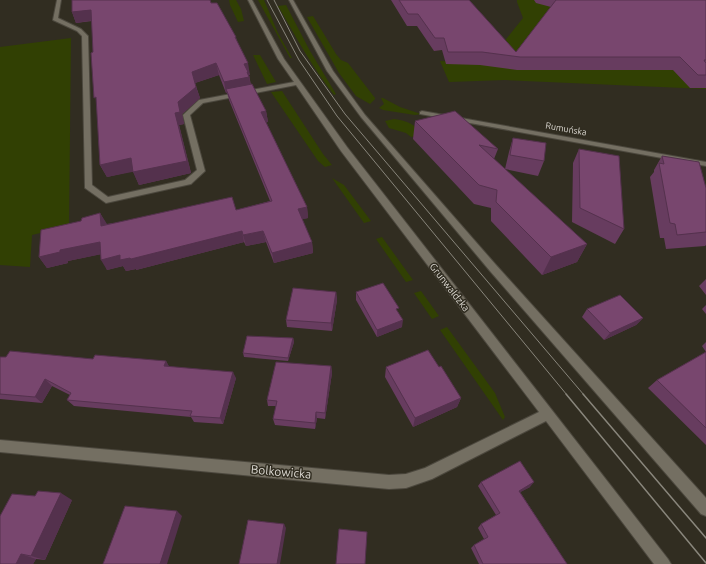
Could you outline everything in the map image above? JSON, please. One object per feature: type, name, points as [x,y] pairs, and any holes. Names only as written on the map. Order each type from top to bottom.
[{"type":"street","points":[[58,0],[55,19],[79,30],[85,36],[88,186],[106,200],[188,182],[201,171],[186,115],[201,101],[297,83]]},
{"type":"street","name":"Grunwaldzka","points":[[250,0],[278,54],[349,156],[663,564]]},
{"type":"street","points":[[291,0],[330,71],[363,116],[493,268],[706,509]]},
{"type":"street","name":"Rumuńska","points":[[422,113],[706,164]]},
{"type":"street","name":"Bolkowicka","points":[[0,446],[389,482],[406,481],[427,474],[548,414]]},
{"type":"green space","points":[[229,0],[236,0],[241,9],[244,21],[238,22]]},
{"type":"green space","points":[[258,0],[264,0],[278,33],[292,58],[290,58]]},
{"type":"green space","points":[[517,0],[706,0],[706,89],[505,80],[449,82],[440,61],[487,63],[523,18]]},
{"type":"green space","points":[[286,5],[310,51],[336,94],[334,95],[318,74],[278,6]]},
{"type":"green space","points":[[313,16],[336,54],[341,60],[348,63],[375,98],[370,104],[356,96],[339,73],[307,17]]},
{"type":"green space","points":[[71,38],[69,226],[32,235],[30,267],[0,265],[0,47]]},
{"type":"green space","points":[[253,55],[260,55],[276,82],[267,84]]},
{"type":"green space","points":[[282,91],[323,154],[332,165],[325,167],[318,161],[271,92]]},
{"type":"green space","points":[[381,98],[400,107],[421,114],[415,115],[383,110],[379,108],[384,104]]},
{"type":"green space","points":[[394,119],[410,124],[423,134],[411,137],[406,133],[389,128],[385,121]]},
{"type":"green space","points":[[332,178],[344,185],[371,221],[364,223]]},
{"type":"green space","points":[[382,237],[413,280],[406,282],[376,239]]},
{"type":"green space","points":[[421,291],[439,316],[432,319],[414,293]]},
{"type":"green space","points":[[447,327],[495,393],[505,417],[503,420],[440,330]]},
{"type":"building","points":[[72,0],[210,0],[211,3],[217,3],[236,37],[248,63],[244,64],[249,77],[224,82],[216,63],[192,72],[196,87],[178,102],[180,112],[175,113],[187,161],[133,172],[131,158],[100,165],[96,97],[94,98],[91,53],[93,52],[91,10],[72,12]]},
{"type":"building","points":[[399,0],[469,0],[516,52],[556,0],[706,0],[706,60],[704,60],[706,63],[706,75],[698,75],[680,57],[520,57],[482,52],[448,52],[444,38],[435,38],[418,14],[408,14]]},
{"type":"building","points":[[252,84],[266,111],[261,112],[307,207],[298,209],[312,242],[272,253],[263,231],[243,235],[242,231],[131,259],[120,260],[120,255],[101,260],[100,242],[60,250],[60,252],[39,257],[41,230],[81,221],[82,218],[100,213],[101,226],[232,197],[236,210],[272,201],[226,89]]},
{"type":"building","points":[[455,111],[498,149],[479,145],[587,244],[551,257],[496,202],[497,190],[479,185],[415,121]]},
{"type":"building","points":[[513,138],[546,143],[544,161],[510,155]]},
{"type":"building","points":[[579,149],[619,156],[624,229],[580,208]]},
{"type":"building","points":[[662,156],[699,162],[706,188],[706,232],[677,235],[675,224],[670,223],[659,163],[664,164]]},
{"type":"building","points":[[383,283],[399,308],[396,309],[403,320],[377,330],[356,292]]},
{"type":"building","points":[[293,288],[336,292],[331,323],[286,320]]},
{"type":"building","points":[[620,295],[643,318],[610,333],[587,309]]},
{"type":"building","points":[[247,336],[293,338],[288,358],[243,353]]},
{"type":"building","points":[[428,350],[439,367],[441,366],[461,398],[415,418],[386,367]]},
{"type":"building","points":[[10,351],[93,359],[95,355],[166,361],[164,366],[233,372],[220,418],[190,416],[192,411],[67,400],[71,393],[45,379],[35,397],[0,394],[0,357],[6,357]]},
{"type":"building","points":[[706,352],[706,428],[657,380]]},
{"type":"building","points":[[276,362],[331,366],[325,413],[316,412],[315,423],[273,419],[277,401],[267,400]]},
{"type":"building","points":[[520,461],[534,482],[519,491],[567,564],[483,564],[474,545],[488,537],[481,524],[500,513],[481,482]]},
{"type":"building","points":[[38,491],[61,493],[31,556],[21,554],[16,564],[0,564],[0,516],[12,494],[35,496]]},
{"type":"building","points":[[125,506],[177,511],[160,564],[103,564]]},
{"type":"building","points":[[248,520],[284,524],[277,564],[239,564]]},
{"type":"building","points":[[339,529],[367,532],[365,564],[336,564]]},
{"type":"tram line","points":[[267,0],[299,60],[337,116],[567,395]]},
{"type":"tram line","points":[[274,0],[300,51],[345,114],[584,395]]},
{"type":"tram line","points":[[566,394],[706,563]]},
{"type":"tram line","points":[[583,394],[706,538]]}]
